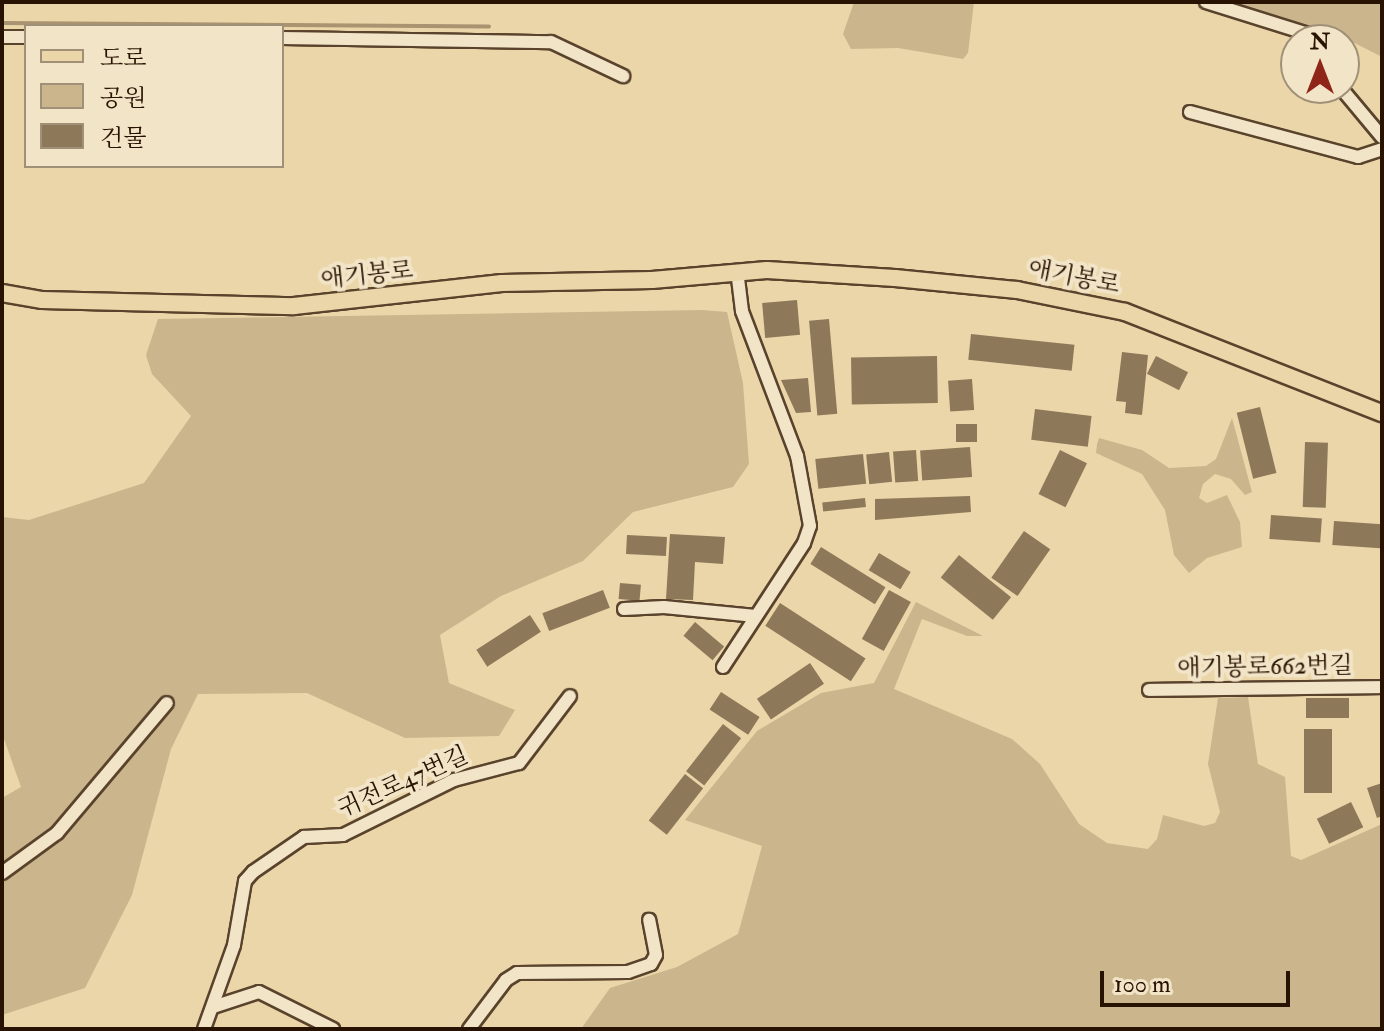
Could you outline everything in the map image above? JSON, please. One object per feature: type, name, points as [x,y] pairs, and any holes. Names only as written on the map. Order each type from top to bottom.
[{"type":"main road","name":"애기봉로","points":[[2,293],[42,300],[294,306],[502,283],[737,273],[895,278],[1075,299],[1125,312],[1342,402],[1382,413]]},
{"type":"lane","points":[[1206,2],[1280,25]]},
{"type":"lane","points":[[2,37],[24,37]]},
{"type":"lane","points":[[284,38],[551,42],[623,76]]},
{"type":"lane","points":[[1354,104],[1382,137]]},
{"type":"lane","points":[[1190,112],[1358,157],[1382,149]]},
{"type":"lane","points":[[723,667],[809,535],[809,511],[797,456],[742,311],[737,273]]},
{"type":"lane","points":[[624,609],[664,607],[756,616]]},
{"type":"lane","name":"애기봉로662번길","points":[[1149,690],[1382,687]]},
{"type":"lane","name":"귀전로47번길","points":[[204,1029],[240,923],[245,881],[253,872],[304,837],[343,835],[454,780],[519,763],[570,696]]},
{"type":"lane","points":[[2,873],[57,833],[167,703]]},
{"type":"lane","points":[[469,1029],[506,980],[517,973],[628,972],[651,964],[656,955],[649,920]]},
{"type":"lane","points":[[213,1007],[259,992],[333,1029]]},
{"type":"green space","points":[[854,2],[974,2],[968,53],[963,59],[898,48],[851,49],[843,34]]},
{"type":"green space","points":[[1216,2],[1382,2],[1382,57],[1360,46],[1360,24],[1300,24]]},
{"type":"green space","points":[[727,312],[743,383],[749,464],[733,487],[633,512],[583,561],[501,596],[440,635],[449,683],[515,710],[499,736],[405,738],[307,693],[198,694],[171,749],[132,895],[85,988],[2,1015],[2,798],[21,787],[2,733],[2,517],[29,520],[144,483],[191,416],[152,374],[146,355],[158,319]]},
{"type":"green space","points":[[1232,418],[1252,492],[1245,495],[1231,479],[1215,474],[1203,484],[1199,498],[1207,503],[1227,495],[1240,522],[1242,547],[1207,558],[1189,573],[1174,555],[1165,510],[1142,474],[1096,453],[1097,444],[1099,438],[1142,450],[1169,468],[1206,466],[1216,459]]},
{"type":"green space","points":[[916,602],[983,636],[967,636],[922,619],[894,689],[1012,739],[1040,764],[1079,824],[1107,843],[1148,849],[1157,839],[1163,815],[1204,826],[1215,823],[1220,812],[1208,764],[1218,698],[1248,697],[1258,764],[1285,777],[1291,856],[1301,860],[1382,824],[1382,1029],[581,1029],[610,988],[677,967],[738,934],[762,846],[685,820],[757,731],[821,693],[874,683]]},
{"type":"building","points":[[797,300],[800,335],[765,338],[762,303]]},
{"type":"building","points":[[829,319],[837,414],[817,415],[809,321]]},
{"type":"building","points":[[971,334],[1074,345],[1072,371],[968,360]]},
{"type":"building","points":[[1122,352],[1148,355],[1142,415],[1125,413],[1126,402],[1116,401]]},
{"type":"building","points":[[937,356],[938,403],[852,404],[851,358]]},
{"type":"building","points":[[1156,356],[1188,372],[1179,390],[1147,374]]},
{"type":"building","points":[[808,378],[811,412],[796,413],[781,380]]},
{"type":"building","points":[[972,379],[974,410],[950,412],[948,381]]},
{"type":"building","points":[[1260,407],[1276,473],[1253,479],[1237,413]]},
{"type":"building","points":[[1035,409],[1092,416],[1088,447],[1031,440]]},
{"type":"building","points":[[956,424],[977,424],[977,442],[956,442]]},
{"type":"building","points":[[1305,442],[1328,443],[1326,508],[1303,507]]},
{"type":"building","points":[[970,447],[972,477],[922,480],[920,450]]},
{"type":"building","points":[[916,450],[918,481],[895,483],[893,452]]},
{"type":"building","points":[[1060,450],[1087,463],[1065,507],[1039,494]]},
{"type":"building","points":[[889,452],[892,482],[869,484],[866,454]]},
{"type":"building","points":[[863,454],[866,484],[818,489],[815,459]]},
{"type":"building","points":[[970,496],[971,512],[875,520],[875,499]]},
{"type":"building","points":[[865,498],[866,507],[823,511],[822,502]]},
{"type":"building","points":[[1271,515],[1322,519],[1320,542],[1269,539]]},
{"type":"building","points":[[1334,521],[1382,524],[1380,548],[1332,545]]},
{"type":"building","points":[[1024,531],[1050,549],[1018,596],[991,578]]},
{"type":"building","points":[[670,534],[725,537],[723,564],[695,562],[693,600],[666,599]]},
{"type":"building","points":[[627,535],[667,537],[666,556],[626,554]]},
{"type":"building","points":[[821,547],[885,587],[875,604],[810,564]]},
{"type":"building","points":[[879,553],[911,572],[900,589],[869,570]]},
{"type":"building","points":[[959,555],[1011,597],[993,620],[941,578]]},
{"type":"building","points":[[620,583],[641,585],[640,601],[619,599]]},
{"type":"building","points":[[603,590],[610,608],[549,631],[542,613]]},
{"type":"building","points":[[889,590],[911,602],[884,651],[862,639]]},
{"type":"building","points":[[780,603],[866,659],[851,681],[765,626]]},
{"type":"building","points":[[530,615],[541,632],[487,667],[476,650]]},
{"type":"building","points":[[695,622],[724,646],[713,660],[683,636]]},
{"type":"building","points":[[810,663],[824,684],[771,720],[757,699]]},
{"type":"building","points":[[721,692],[760,717],[748,735],[710,710]]},
{"type":"building","points":[[1306,698],[1349,698],[1349,718],[1306,718]]},
{"type":"building","points":[[723,724],[741,738],[704,785],[686,771]]},
{"type":"building","points":[[1304,729],[1332,729],[1332,793],[1304,793]]},
{"type":"building","points":[[685,774],[703,788],[667,835],[649,820]]},
{"type":"building","points":[[1382,783],[1382,816],[1377,818],[1367,788]]},
{"type":"building","points":[[1351,802],[1363,827],[1329,844],[1317,819]]},
{"type":"waterway","points":[[2,23],[164,24]]},
{"type":"waterway","points":[[284,25],[489,26]]}]
